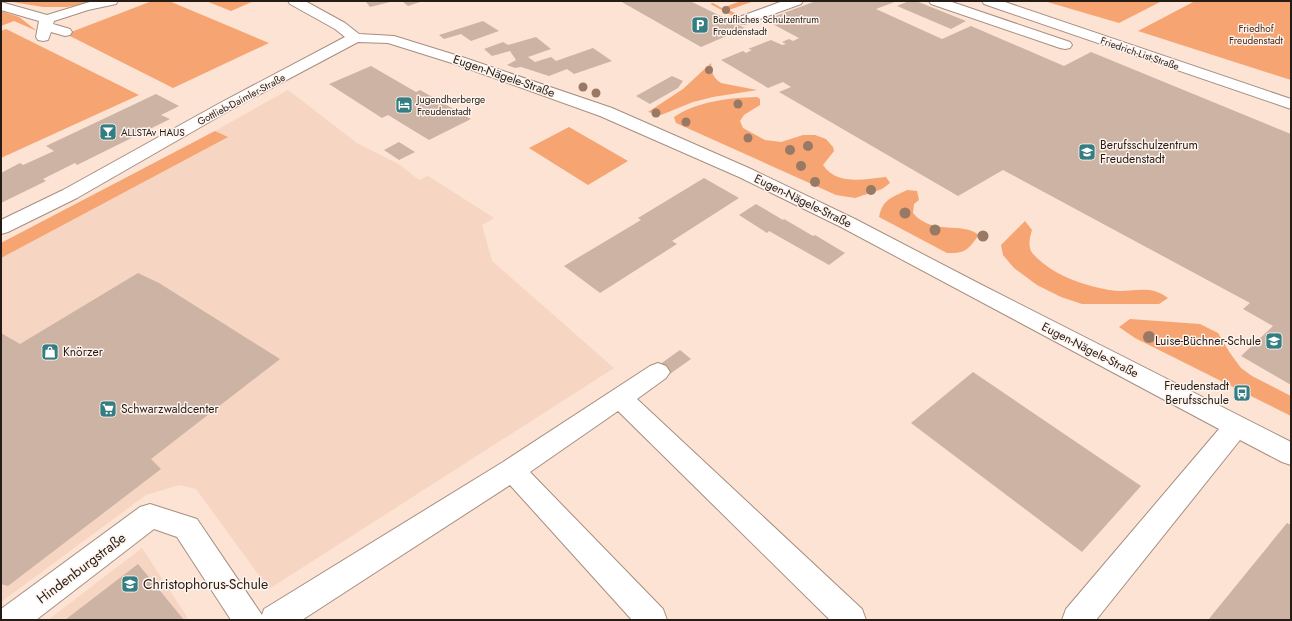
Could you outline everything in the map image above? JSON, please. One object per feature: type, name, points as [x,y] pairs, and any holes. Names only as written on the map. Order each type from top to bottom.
[{"type":"street","points":[[45,27],[84,7],[111,1]]},
{"type":"street","points":[[295,1],[340,26],[355,38]]},
{"type":"street","points":[[744,20],[796,1]]},
{"type":"street","points":[[936,1],[1065,45]]},
{"type":"street","name":"Friedrich-List-Straße","points":[[989,1],[1291,104]]},
{"type":"street","points":[[1,6],[45,27],[66,32]]},
{"type":"street","name":"Gottlieb-Daimler-Straße","points":[[1,228],[70,194],[226,106],[355,38]]},
{"type":"street","name":"Eugen-Nägele-Straße","points":[[355,38],[389,40],[460,61],[606,112],[745,173],[848,223],[972,290],[1291,454]]},
{"type":"street","points":[[275,620],[512,470],[658,372]]},
{"type":"street","points":[[620,398],[851,620]]},
{"type":"street","points":[[1077,620],[1237,425]]},
{"type":"street","points":[[512,470],[652,620]]},
{"type":"street","name":"Hindenburgstraße","points":[[12,620],[150,516],[187,528],[249,620]]},
{"type":"shaded area","name":"Schwarzwaldcenter","points":[[288,90],[357,143],[400,165],[419,180],[428,176],[494,218],[482,225],[492,261],[614,368],[269,589],[196,489],[179,485],[146,495],[1,602],[1,243],[215,131]]},
{"type":"shaded area","name":"Christophorus-Schule","points":[[142,548],[189,620],[48,620]]},
{"type":"green space","points":[[6,1],[104,1],[67,7],[43,7]]},
{"type":"green space","points":[[152,1],[169,1],[269,43],[173,88],[66,34]]},
{"type":"green space","points":[[206,1],[254,1],[231,11]]},
{"type":"green space","points":[[741,1],[754,1],[729,10],[739,15],[735,17],[710,4],[713,3],[722,8]]},
{"type":"green space","points":[[1044,1],[1162,1],[1119,23]]},
{"type":"green space","name":"Friedhof Freudenstadt","points":[[1195,1],[1291,1],[1291,80],[1138,31]]},
{"type":"green space","points":[[1,11],[19,17],[37,31],[14,21],[1,26]]},
{"type":"green space","points":[[6,29],[139,95],[1,158],[1,31]]},
{"type":"green space","points":[[711,63],[713,74],[721,83],[757,90],[713,97],[693,102],[661,115],[648,112],[683,89]]},
{"type":"green space","points":[[757,97],[760,99],[760,105],[744,115],[740,121],[743,128],[765,140],[781,142],[803,135],[815,135],[826,139],[833,147],[834,151],[823,165],[829,172],[843,179],[852,180],[886,177],[890,183],[882,189],[855,198],[836,195],[676,123],[674,117],[693,107],[714,101]]},
{"type":"green space","points":[[569,127],[628,161],[588,185],[529,148]]},
{"type":"green space","points":[[215,131],[228,137],[1,258],[1,243]]},
{"type":"green space","points":[[907,190],[917,191],[919,200],[914,204],[913,213],[921,220],[938,226],[972,231],[979,235],[966,250],[958,253],[947,253],[879,217],[883,206],[888,200]]},
{"type":"green space","points":[[1025,221],[1032,230],[1029,243],[1031,252],[1044,264],[1061,275],[1099,288],[1117,291],[1154,291],[1168,298],[1159,304],[1082,304],[1061,297],[1037,285],[1014,268],[1003,255],[1001,245]]},
{"type":"green space","points":[[1130,319],[1200,324],[1218,333],[1241,368],[1252,376],[1291,396],[1291,416],[1135,338],[1119,327]]},
{"type":"building","points":[[402,1],[423,1],[408,6]]},
{"type":"building","name":"Berufliches Schulzentrum Freudenstadt","points":[[620,1],[690,1],[745,28],[701,47]]},
{"type":"building","name":"Berufsschulzentrum Freudenstadt","points":[[816,1],[897,1],[876,9],[942,39],[971,26],[1064,66],[1091,52],[1291,134],[1291,385],[1241,356],[1273,326],[1243,309],[1250,303],[1003,170],[958,196],[779,92],[791,87],[783,82],[768,88],[721,60],[743,51],[746,53],[752,50],[748,49],[771,40],[782,45],[786,44],[782,42],[789,39],[793,41],[799,38],[765,20]]},
{"type":"building","points":[[909,1],[916,1],[966,21],[951,29],[897,6]]},
{"type":"building","points":[[366,2],[390,2],[370,7]]},
{"type":"building","points":[[483,21],[499,31],[471,41],[461,34],[444,39],[439,35]]},
{"type":"building","points":[[536,37],[551,49],[528,57],[535,62],[551,57],[556,61],[593,48],[612,61],[574,74],[567,69],[549,76],[521,67],[515,68],[507,65],[516,60],[510,51],[492,56],[484,49],[503,42],[508,45]]},
{"type":"building","name":"Jugendherberge Freudenstadt","points":[[371,66],[416,92],[420,90],[471,119],[429,140],[388,115],[382,118],[329,84]]},
{"type":"building","points":[[672,76],[683,81],[678,88],[650,104],[636,96]]},
{"type":"building","points":[[156,94],[179,106],[161,115],[170,119],[77,165],[75,163],[43,179],[46,181],[1,203],[1,173],[20,163],[23,165],[54,151],[46,146]]},
{"type":"building","points":[[399,142],[415,152],[399,160],[384,150]]},
{"type":"building","points":[[704,178],[739,198],[672,241],[677,244],[600,293],[564,266],[641,220],[638,218]]},
{"type":"building","points":[[756,204],[813,236],[815,235],[845,253],[829,265],[769,231],[767,233],[739,215]]},
{"type":"building","name":"Schwarzwaldcenter","points":[[138,273],[159,283],[280,359],[151,459],[161,469],[8,586],[1,584],[1,333],[20,344]]},
{"type":"building","points":[[680,350],[691,359],[667,376],[656,367]]},
{"type":"building","points":[[973,372],[1141,486],[1082,552],[911,423]]},
{"type":"building","points":[[1287,523],[1291,525],[1291,620],[1208,620]]},
{"type":"building","name":"Christophorus-Schule","points":[[138,564],[184,620],[65,620]]},
{"type":"place","name":"Berufliches Schulzentrum Freudenstadt","points":[[700,25]]},
{"type":"place","name":"Jugendherberge Freudenstadt","points":[[404,105]]},
{"type":"place","name":"ALLSTAv HAUS","points":[[108,132]]},
{"type":"place","name":"Berufsschulzentrum Freudenstadt","points":[[1087,152]]},
{"type":"place","name":"Luise-Büchner-Schule","points":[[1274,341]]},
{"type":"place","name":"Knörzer","points":[[50,352]]},
{"type":"place","name":"Freudenstadt Berufsschule","points":[[1242,393]]},
{"type":"place","name":"Schwarzwaldcenter","points":[[108,409]]},
{"type":"place","name":"Christophorus-Schule","points":[[130,584]]}]
